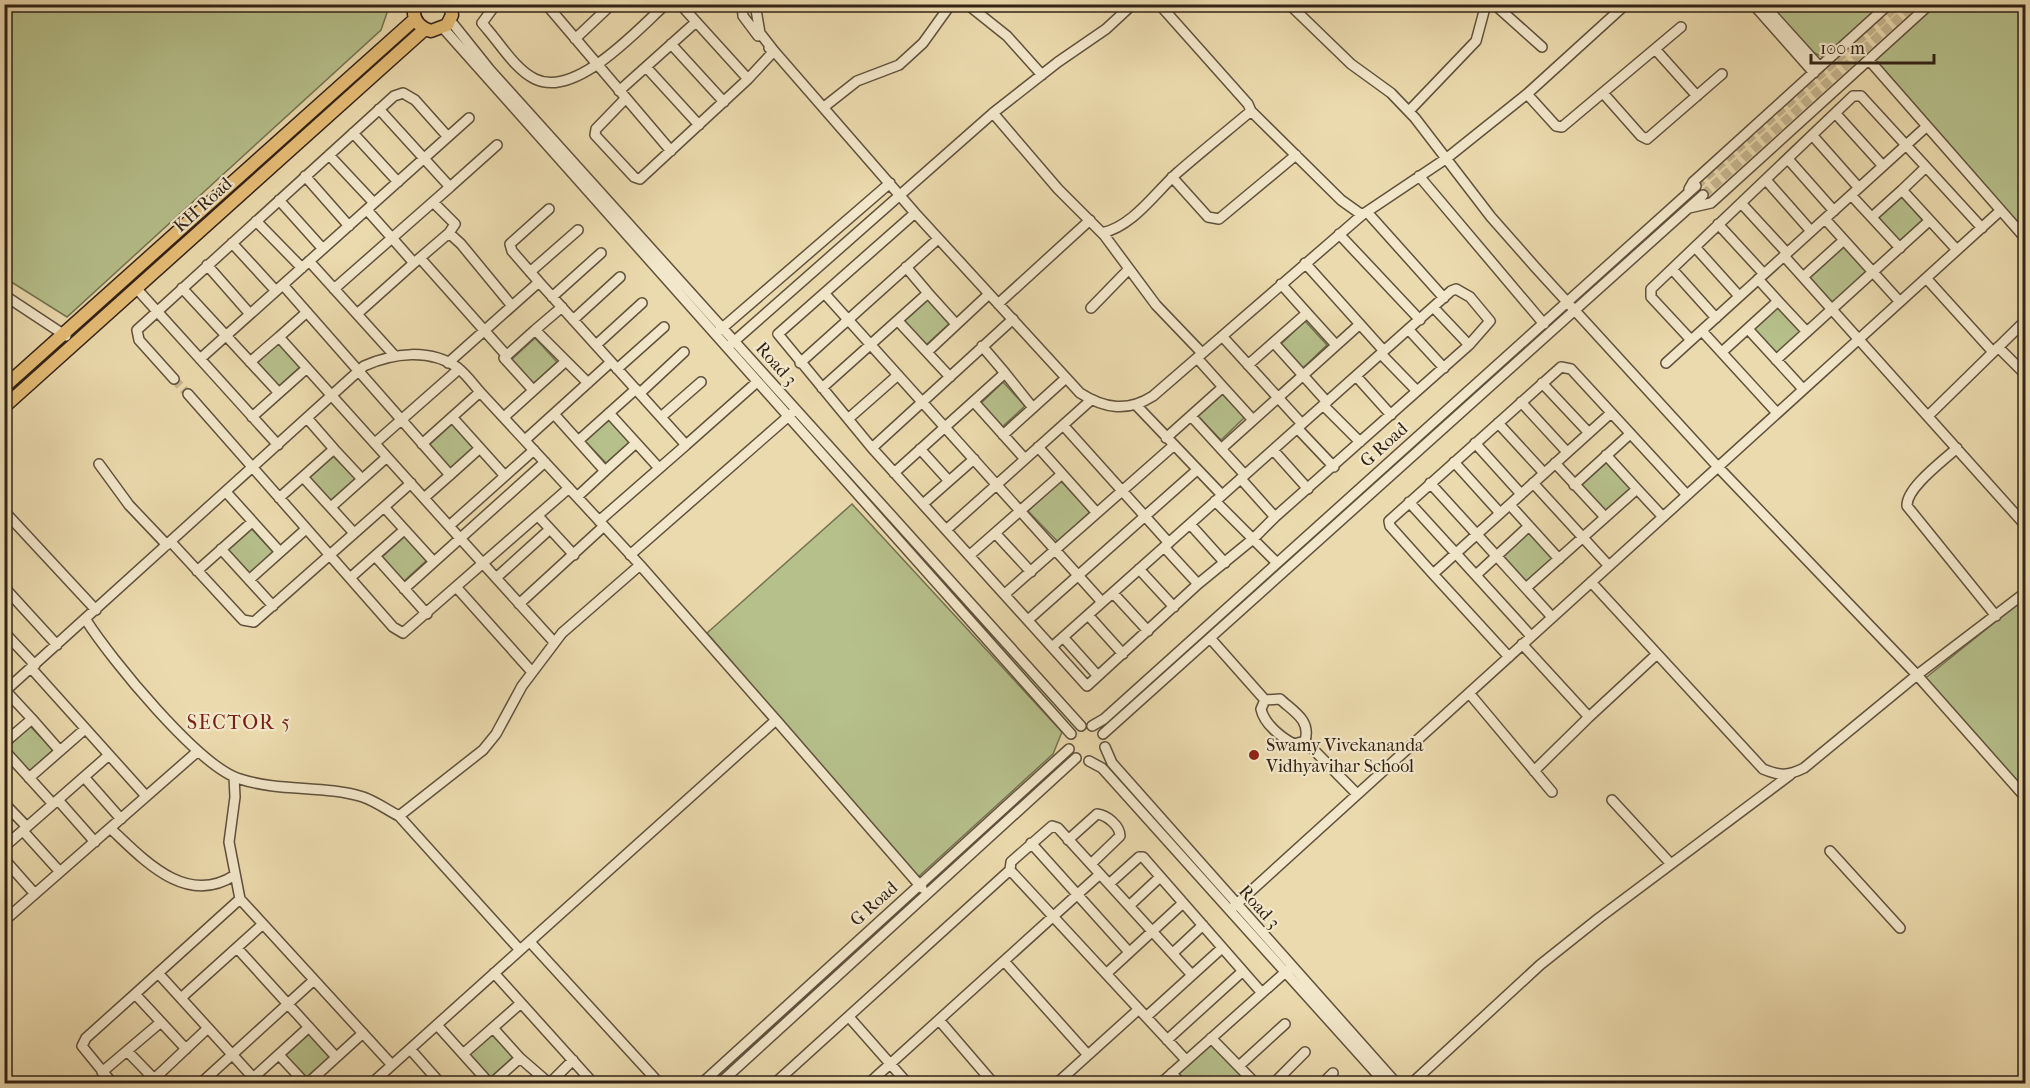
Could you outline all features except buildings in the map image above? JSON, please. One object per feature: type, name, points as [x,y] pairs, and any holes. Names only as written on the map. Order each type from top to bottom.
[{"type":"main road","points":[[415,4],[415,20],[425,29],[450,13]]},
{"type":"main road","name":"KH Road","points":[[4,387],[415,20]]},
{"type":"main road","name":"KH Road","points":[[4,407],[425,29]]},
{"type":"street","points":[[496,4],[482,23],[534,79],[547,84],[561,82],[598,65],[666,4]]},
{"type":"street","points":[[546,4],[671,151]]},
{"type":"street","points":[[575,39],[612,4]]},
{"type":"street","points":[[680,4],[748,79]]},
{"type":"street","points":[[742,4],[743,16],[750,26],[915,213],[1066,378],[1091,400],[1122,408],[1136,405],[1153,396],[1364,213],[1447,158],[1527,94],[1623,5]]},
{"type":"street","points":[[755,4],[760,33],[774,51]]},
{"type":"street","points":[[824,108],[857,81],[899,64],[923,42],[951,4]]},
{"type":"street","points":[[967,4],[1007,36],[1042,75]]},
{"type":"street","points":[[730,345],[993,113],[1106,29],[1133,4]]},
{"type":"street","points":[[1159,4],[1248,104],[1251,111],[1341,200],[1364,213],[1444,298]]},
{"type":"street","points":[[1289,4],[1351,64],[1391,93],[1409,111],[1491,217],[1718,467],[1917,675],[2025,798]]},
{"type":"street","points":[[1409,111],[1476,42],[1486,4]]},
{"type":"street","points":[[1494,4],[1542,47]]},
{"type":"street","points":[[1753,4],[1817,70]]},
{"type":"street","points":[[1762,4],[1817,70]]},
{"type":"street","points":[[1683,199],[1694,182],[1889,4]]},
{"type":"street","points":[[1688,208],[1711,203],[1930,4]]},
{"type":"street","name":"Road 3","points":[[450,13],[490,70],[719,331],[757,382],[791,413],[1081,726]]},
{"type":"street","points":[[696,22],[646,67],[596,129],[596,138],[637,179],[644,177],[748,79],[774,51]]},
{"type":"street","points":[[1527,94],[1559,128],[1565,126],[1681,27]]},
{"type":"street","points":[[671,44],[724,102]]},
{"type":"street","points":[[1655,50],[1697,96]]},
{"type":"street","points":[[1869,60],[2025,239]]},
{"type":"street","points":[[646,67],[699,125]]},
{"type":"street","points":[[1603,93],[1641,136],[1647,139],[1722,74]]},
{"type":"street","points":[[174,379],[136,335],[137,330],[394,96],[408,94],[448,137]]},
{"type":"street","points":[[1691,340],[1651,297],[1650,290],[1853,96],[1861,96],[1982,228]]},
{"type":"street","points":[[379,110],[450,187]]},
{"type":"street","points":[[1102,233],[1113,231],[1138,212],[1172,177],[1251,111]]},
{"type":"street","points":[[993,113],[1058,189],[1102,233],[1156,305],[1253,420]]},
{"type":"street","points":[[1836,114],[1883,166]]},
{"type":"street","points":[[200,359],[469,118]]},
{"type":"street","points":[[1666,363],[1926,128]]},
{"type":"street","points":[[353,133],[398,182]]},
{"type":"street","points":[[1813,136],[1872,217],[1900,248]]},
{"type":"street","points":[[334,289],[497,145]]},
{"type":"street","points":[[329,155],[392,238],[417,260],[507,356]]},
{"type":"street","points":[[1172,177],[1208,217],[1214,220],[1219,219],[1296,155]]},
{"type":"street","points":[[1788,159],[1834,211]]},
{"type":"street","points":[[1872,217],[1926,167]]},
{"type":"street","points":[[305,176],[349,226]]},
{"type":"street","points":[[1419,176],[1544,324]]},
{"type":"street","points":[[1766,180],[1811,231]]},
{"type":"street","points":[[719,331],[890,183]]},
{"type":"street","name":"G Road","points":[[1092,726],[1104,719],[1696,186]]},
{"type":"street","points":[[1902,190],[1957,250]]},
{"type":"street","name":"G Road","points":[[1103,734],[1703,195]]},
{"type":"street","points":[[279,200],[323,249]]},
{"type":"street","points":[[357,314],[449,233],[455,224],[433,202]]},
{"type":"street","points":[[1741,203],[1803,277],[1860,338],[2025,526]]},
{"type":"street","points":[[549,209],[510,244],[512,251],[686,445]]},
{"type":"street","points":[[1232,907],[2000,211]]},
{"type":"street","points":[[915,213],[778,334],[872,448],[1087,686],[1198,584],[1253,539],[1444,368],[1490,321],[1470,297],[1456,288],[1052,647]]},
{"type":"street","points":[[1825,219],[1900,302]]},
{"type":"street","points":[[998,304],[1090,220]]},
{"type":"street","points":[[256,221],[334,289],[394,355]]},
{"type":"street","points":[[1776,360],[1929,221]]},
{"type":"street","points":[[1719,225],[1778,301],[1807,332]]},
{"type":"street","points":[[530,272],[578,230]]},
{"type":"street","points":[[449,233],[461,244],[512,306]]},
{"type":"street","points":[[1339,234],[1419,320]]},
{"type":"street","points":[[800,363],[938,238]]},
{"type":"street","points":[[1803,277],[1844,240]]},
{"type":"street","points":[[232,243],[307,312],[450,475]]},
{"type":"street","points":[[1695,247],[1740,296]]},
{"type":"street","points":[[552,297],[601,254]]},
{"type":"street","points":[[1305,263],[1416,391]]},
{"type":"street","points":[[207,266],[250,314]]},
{"type":"street","points":[[906,267],[956,324]]},
{"type":"street","points":[[1672,269],[1716,318]]},
{"type":"street","points":[[1091,308],[1128,270]]},
{"type":"street","points":[[573,320],[620,277]]},
{"type":"street","points":[[1926,278],[1995,350],[2025,375]]},
{"type":"street","points":[[448,363],[539,282]]},
{"type":"street","points":[[1281,284],[1336,345]]},
{"type":"street","points":[[136,288],[278,445]]},
{"type":"street","points":[[182,288],[279,393]]},
{"type":"street","points":[[822,388],[928,293]]},
{"type":"street","points":[[825,294],[1102,602]]},
{"type":"street","points":[[927,352],[989,294]]},
{"type":"street","points":[[4,295],[75,343]]},
{"type":"street","points":[[1722,352],[1778,301]]},
{"type":"street","points":[[596,345],[642,303]]},
{"type":"street","points":[[533,390],[504,358],[562,307]]},
{"type":"street","points":[[1434,308],[1469,345]]},
{"type":"street","points":[[250,362],[307,312]]},
{"type":"street","points":[[1248,365],[1307,313]]},
{"type":"street","points":[[872,448],[1012,319]]},
{"type":"street","points":[[1928,416],[2025,320]]},
{"type":"street","points":[[898,321],[950,377]]},
{"type":"street","points":[[1221,449],[1360,324]]},
{"type":"street","points":[[525,440],[588,383],[664,327]]},
{"type":"street","points":[[1748,329],[1803,389]]},
{"type":"street","points":[[536,330],[588,383]]},
{"type":"street","points":[[1409,330],[1444,368]]},
{"type":"street","points":[[1702,330],[1777,413]]},
{"type":"street","points":[[1222,336],[1278,398],[1334,466]]},
{"type":"street","points":[[279,337],[554,642]]},
{"type":"street","points":[[1274,342],[1360,442]]},
{"type":"street","name":"Road 3","points":[[730,345],[1071,734]]},
{"type":"street","points":[[982,346],[1033,408]]},
{"type":"street","points":[[578,441],[684,351]]},
{"type":"street","points":[[60,751],[5,692],[359,371],[384,357],[409,353],[448,363],[459,369],[640,565],[927,894]]},
{"type":"street","points":[[504,417],[566,361]]},
{"type":"street","points":[[1509,657],[1390,526],[1392,517],[1542,383],[1561,367],[1567,366],[1686,495]]},
{"type":"street","points":[[252,417],[307,368]]},
{"type":"street","points":[[375,443],[459,369]]},
{"type":"street","points":[[894,473],[1005,373]]},
{"type":"street","points":[[848,419],[898,375]]},
{"type":"street","points":[[1356,376],[1391,415]]},
{"type":"street","points":[[1003,435],[1066,378]]},
{"type":"street","points":[[661,417],[700,382]]},
{"type":"street","points":[[519,604],[574,555],[659,468],[757,382]]},
{"type":"street","points":[[1542,383],[1589,433]]},
{"type":"street","points":[[1005,594],[1122,491],[1191,416],[1223,387]]},
{"type":"street","points":[[422,444],[480,392]]},
{"type":"street","points":[[188,394],[398,632],[408,631],[569,488]]},
{"type":"street","points":[[946,530],[1091,400]]},
{"type":"street","points":[[974,402],[1026,459]]},
{"type":"street","points":[[1521,402],[1567,452]]},
{"type":"street","points":[[1136,405],[1197,470],[1253,539],[1277,563]]},
{"type":"street","points":[[609,413],[659,468]]},
{"type":"street","points":[[630,555],[791,413]]},
{"type":"street","points":[[1433,574],[1611,413]]},
{"type":"street","points":[[554,414],[605,471]]},
{"type":"street","points":[[1191,416],[1221,449],[1275,517]]},
{"type":"street","points":[[452,417],[505,476]]},
{"type":"street","points":[[307,418],[362,479]]},
{"type":"street","points":[[1498,423],[1544,474]]},
{"type":"street","points":[[1063,425],[1145,516],[1198,584]]},
{"type":"street","points":[[1574,484],[1630,434]]},
{"type":"street","points":[[577,496],[636,443]]},
{"type":"street","points":[[1475,443],[1521,494]]},
{"type":"street","points":[[1038,447],[1097,513]]},
{"type":"street","points":[[424,498],[480,448]]},
{"type":"street","points":[[1957,448],[1912,490],[1907,506],[1996,616]]},
{"type":"street","points":[[279,498],[334,449]]},
{"type":"street","points":[[920,449],[949,481]]},
{"type":"street","points":[[449,526],[534,450]]},
{"type":"street","points":[[1274,451],[1308,489]]},
{"type":"street","points":[[1606,455],[1663,517]]},
{"type":"street","points":[[331,507],[387,457]]},
{"type":"street","points":[[923,504],[974,459]]},
{"type":"street","points":[[404,589],[545,462]]},
{"type":"street","points":[[1454,462],[1500,513]]},
{"type":"street","points":[[99,464],[129,505],[197,571],[243,620],[254,622],[411,483]]},
{"type":"street","points":[[1555,464],[1605,518]]},
{"type":"street","points":[[1029,620],[1197,470]]},
{"type":"street","points":[[970,555],[1062,474]]},
{"type":"street","points":[[303,477],[354,534]]},
{"type":"street","points":[[1430,483],[1552,617]]},
{"type":"street","points":[[1533,483],[1609,566]]},
{"type":"street","points":[[1526,588],[1637,489]]},
{"type":"street","points":[[226,492],[280,552]]},
{"type":"street","points":[[1409,502],[1531,636]]},
{"type":"street","points":[[1509,505],[1559,559]]},
{"type":"street","points":[[384,507],[434,562]]},
{"type":"street","points":[[4,511],[96,610]]},
{"type":"street","points":[[539,517],[574,555]]},
{"type":"street","points":[[197,571],[252,522]]},
{"type":"street","points":[[1190,524],[1225,563]]},
{"type":"street","points":[[1476,575],[1529,526]]},
{"type":"street","points":[[249,580],[306,529]]},
{"type":"street","points":[[496,578],[550,529]]},
{"type":"street","points":[[350,578],[404,530]]},
{"type":"street","points":[[995,533],[1030,572]]},
{"type":"street","points":[[221,549],[273,606]]},
{"type":"street","points":[[375,556],[427,614]]},
{"type":"street","points":[[399,816],[483,750],[532,672],[554,642],[640,565]]},
{"type":"street","points":[[1139,569],[1174,608]]},
{"type":"street","points":[[1591,582],[1763,769],[1778,775],[1790,775]]},
{"type":"street","points":[[4,587],[57,645]]},
{"type":"street","points":[[457,588],[532,672]]},
{"type":"street","points":[[1113,592],[1148,631]]},
{"type":"street","points":[[1411,1083],[1540,965],[1790,775],[1804,768],[1917,675],[2025,592]]},
{"type":"street","points":[[1088,615],[1123,654]]},
{"type":"street","points":[[86,620],[103,647],[209,762],[234,777],[263,784],[361,797],[380,803],[399,816],[520,950]]},
{"type":"street","points":[[5,635],[146,796]]},
{"type":"street","points":[[1063,637],[1097,675]]},
{"type":"street","points":[[1210,638],[1265,700]]},
{"type":"street","points":[[1522,644],[1589,717]]},
{"type":"street","points":[[1534,771],[1657,654]]},
{"type":"street","points":[[1469,693],[1552,792]]},
{"type":"street","points":[[1265,700],[1280,699],[1304,720],[1307,734],[1305,741]]},
{"type":"street","points":[[1265,700],[1261,709],[1267,722],[1287,741],[1294,744],[1305,741]]},
{"type":"street","points":[[4,743],[32,719]]},
{"type":"street","points":[[372,1083],[776,720]]},
{"type":"street","points":[[1081,726],[1092,726],[1103,734],[1105,747],[1099,757],[1089,761],[1076,758],[1069,748],[1071,734],[1081,726]]},
{"type":"street","points":[[29,778],[85,729]]},
{"type":"street","points":[[1305,741],[1357,794]]},
{"type":"street","name":"Road 3","points":[[1105,747],[1112,763],[1232,907]]},
{"type":"street","name":"G Road","points":[[701,1083],[1069,748]]},
{"type":"street","points":[[4,750],[29,778],[95,842]]},
{"type":"street","points":[[6,918],[198,751]]},
{"type":"street","points":[[4,847],[109,755]]},
{"type":"street","name":"G Road","points":[[719,1083],[1076,758]]},
{"type":"street","name":"Road 3","points":[[1089,761],[1102,768],[1396,1083]]},
{"type":"street","points":[[84,777],[121,819]]},
{"type":"street","points":[[234,777],[235,797],[229,842],[240,898],[392,1065]]},
{"type":"street","points":[[1612,800],[1671,864]]},
{"type":"street","points":[[4,802],[60,872]]},
{"type":"street","points":[[1068,840],[1097,814],[1110,820],[1120,831],[1120,837],[1091,864]]},
{"type":"street","points":[[1186,1060],[1010,870],[1010,864],[1030,843],[1052,826],[1058,828],[1192,975]]},
{"type":"street","points":[[110,828],[150,866],[175,880],[212,886],[235,875]]},
{"type":"street","points":[[1030,843],[1129,952]]},
{"type":"street","points":[[1830,851],[1900,928]]},
{"type":"street","points":[[1109,884],[1141,856],[1262,993]]},
{"type":"street","points":[[4,859],[35,894]]},
{"type":"street","points":[[774,1083],[1010,870]]},
{"type":"street","points":[[868,1083],[1100,874]]},
{"type":"street","points":[[1129,906],[1160,877]]},
{"type":"street","points":[[110,1083],[84,1051],[83,1041],[240,898]]},
{"type":"street","points":[[1106,974],[1183,903]]},
{"type":"street","points":[[181,999],[264,924]]},
{"type":"street","points":[[1173,953],[1203,925]]},
{"type":"street","points":[[530,942],[660,1083]]},
{"type":"street","points":[[237,948],[336,1057]]},
{"type":"street","points":[[1056,1083],[1088,1055],[1192,975],[1222,948]]},
{"type":"street","points":[[1004,961],[1088,1055]]},
{"type":"street","points":[[1160,1083],[1288,969]]},
{"type":"street","name":"Road 3","points":[[1288,969],[1386,1083]]},
{"type":"street","points":[[1167,1040],[1243,971]]},
{"type":"street","points":[[158,973],[256,1081],[279,1055],[309,1028]]},
{"type":"street","points":[[494,973],[594,1083]]},
{"type":"street","points":[[206,1082],[232,1054],[314,980]]},
{"type":"street","points":[[135,994],[186,1049]]},
{"type":"street","points":[[463,1054],[521,1003]]},
{"type":"street","points":[[849,1017],[908,1083]]},
{"type":"street","points":[[939,1020],[994,1083]]},
{"type":"street","points":[[102,1072],[161,1023]]},
{"type":"street","points":[[1239,1066],[1285,1024]]},
{"type":"street","points":[[437,1025],[491,1083],[520,1058]]},
{"type":"street","points":[[127,1051],[156,1081],[208,1028]]},
{"type":"street","points":[[493,1028],[520,1058],[549,1083],[573,1060]]},
{"type":"street","points":[[279,1055],[307,1083],[363,1033]]},
{"type":"street","points":[[1211,1038],[1256,1083]]},
{"type":"street","points":[[410,1049],[436,1082]]},
{"type":"street","points":[[1273,1083],[1305,1052]]},
{"type":"street","points":[[1172,1073],[1181,1083]]},
{"type":"street","points":[[1322,1083],[1333,1073]]},
{"type":"green space","points":[[388,4],[389,7],[381,30],[67,317],[5,278],[4,27],[12,5]]},
{"type":"green space","points":[[1767,5],[1891,5],[1831,60],[1807,50]]},
{"type":"green space","points":[[1927,5],[2025,5],[2025,233],[1868,56]]},
{"type":"green space","points":[[1901,196],[1925,223],[1902,244],[1877,217]]},
{"type":"green space","points":[[1843,246],[1868,273],[1834,304],[1809,277]]},
{"type":"green space","points":[[928,299],[950,323],[926,345],[904,321]]},
{"type":"green space","points":[[1779,306],[1802,332],[1776,355],[1752,328]]},
{"type":"green space","points":[[1305,321],[1327,345],[1303,368],[1281,344]]},
{"type":"green space","points":[[535,338],[557,362],[533,384],[511,360]]},
{"type":"green space","points":[[279,341],[302,365],[278,387],[256,364]]},
{"type":"green space","points":[[1003,382],[1025,406],[1001,428],[979,405]]},
{"type":"green space","points":[[1222,394],[1245,417],[1221,440],[1198,416]]},
{"type":"green space","points":[[608,418],[631,442],[607,464],[584,440]]},
{"type":"green space","points":[[452,424],[474,448],[450,470],[428,446]]},
{"type":"green space","points":[[333,456],[356,479],[332,502],[309,478]]},
{"type":"green space","points":[[1608,461],[1633,488],[1604,514],[1579,487]]},
{"type":"green space","points":[[1060,480],[1090,512],[1058,542],[1028,511]]},
{"type":"green space","points":[[852,504],[1062,732],[1053,754],[917,878],[707,633]]},
{"type":"green space","points":[[251,528],[273,552],[249,574],[227,550]]},
{"type":"green space","points":[[1530,531],[1555,558],[1527,584],[1502,557]]},
{"type":"green space","points":[[405,536],[427,560],[403,582],[381,558]]},
{"type":"green space","points":[[2025,598],[2025,800],[1918,684]]},
{"type":"green space","points":[[30,726],[53,750],[29,772],[7,748]]},
{"type":"green space","points":[[308,1033],[330,1057],[306,1079],[284,1056]]},
{"type":"green space","points":[[491,1033],[513,1057],[489,1079],[467,1055]]},
{"type":"green space","points":[[1211,1042],[1249,1083],[1171,1084],[1169,1082]]},
{"type":"tunnel","points":[[1696,186],[1899,4]]},
{"type":"tunnel","points":[[1703,195],[1914,4]]},
{"type":"tunnel","points":[[174,379],[188,394]]},
{"type":"place","name":"Swamy Vivekananda Vidhyavihar School","points":[[1254,755]]},
{"type":"district","name":"SECTOR 5","points":[[239,722]]}]
